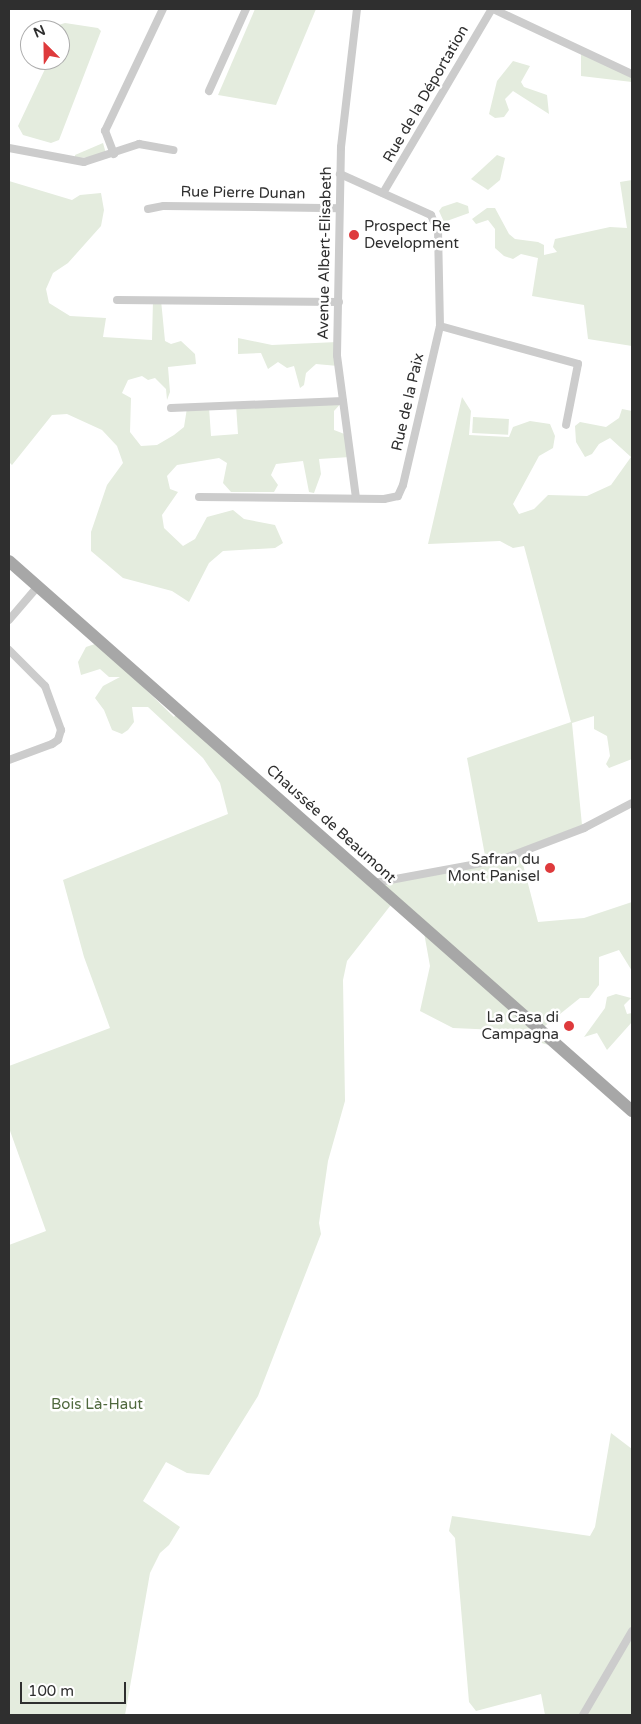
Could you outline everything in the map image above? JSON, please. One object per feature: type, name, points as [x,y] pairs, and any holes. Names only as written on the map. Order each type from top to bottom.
[{"type":"main road","name":"Chaussée de Beaumont","points":[[9,561],[632,1111]]},
{"type":"street","points":[[114,154],[105,131],[162,9]]},
{"type":"street","points":[[209,91],[246,9]]},
{"type":"street","name":"Avenue Albert-Elisabeth","points":[[356,498],[337,354],[340,174],[357,9]]},
{"type":"street","points":[[492,9],[632,74]]},
{"type":"street","name":"Rue de la Déportation","points":[[383,194],[492,9]]},
{"type":"street","points":[[9,148],[84,162],[114,154],[139,144],[173,150]]},
{"type":"street","name":"Rue de la Paix","points":[[199,497],[356,498],[398,496],[403,486],[440,326],[435,219],[340,174]]},
{"type":"street","name":"Rue Pierre Dunan","points":[[148,209],[164,206],[339,208]]},
{"type":"street","points":[[117,300],[338,302]]},
{"type":"street","points":[[440,326],[578,364],[566,425]]},
{"type":"street","points":[[171,408],[343,401]]},
{"type":"street","points":[[9,620],[38,586]]},
{"type":"street","points":[[9,650],[45,686],[61,730],[58,740],[52,744],[9,760]]},
{"type":"street","points":[[374,883],[503,858],[584,828],[632,803]]},
{"type":"street","points":[[583,1715],[632,1631]]},
{"type":"green space","points":[[255,9],[316,9],[276,105],[218,95]]},
{"type":"green space","points":[[70,24],[98,28],[101,31],[59,140],[51,143],[23,135],[18,126],[45,70],[70,70]]},
{"type":"green space","points":[[581,49],[632,74],[632,82],[581,76]]},
{"type":"green space","points":[[513,61],[530,66],[521,82],[524,87],[547,95],[549,114],[513,91],[505,99],[509,110],[504,117],[495,118],[489,114],[497,81]]},
{"type":"green space","points":[[103,143],[107,157],[75,158],[75,155]]},
{"type":"green space","points":[[497,155],[505,158],[500,180],[488,190],[471,179]]},
{"type":"green space","points":[[632,180],[632,346],[588,339],[584,305],[532,296],[538,258],[521,254],[513,259],[504,256],[495,248],[495,229],[488,220],[476,224],[472,219],[487,208],[495,208],[509,234],[515,239],[538,242],[544,245],[544,255],[557,252],[553,247],[555,239],[610,227],[627,228],[620,182]]},
{"type":"green space","points":[[9,181],[72,200],[80,195],[101,193],[104,210],[101,226],[68,263],[53,273],[46,289],[49,303],[70,316],[106,318],[103,337],[152,340],[153,300],[161,300],[165,341],[171,344],[181,341],[195,354],[196,364],[168,367],[170,392],[167,400],[166,389],[155,378],[148,380],[142,376],[128,380],[122,393],[131,398],[130,432],[141,446],[157,445],[184,427],[187,408],[209,407],[211,436],[238,434],[236,405],[343,401],[334,411],[334,430],[347,435],[350,457],[319,459],[321,474],[314,493],[309,492],[303,461],[276,464],[271,475],[278,485],[274,492],[231,492],[223,483],[227,463],[219,458],[177,465],[167,476],[170,489],[178,492],[162,515],[164,528],[183,546],[195,539],[207,517],[233,510],[244,519],[275,525],[283,543],[275,548],[223,551],[209,563],[189,602],[172,591],[123,578],[91,551],[91,532],[107,485],[123,463],[117,446],[102,430],[67,414],[52,415],[12,465],[9,462]]},
{"type":"green space","points":[[457,202],[468,206],[469,213],[444,222],[439,211],[442,207]]},
{"type":"green space","points":[[238,338],[272,345],[337,342],[338,366],[316,364],[306,373],[304,385],[300,388],[294,366],[287,368],[278,362],[268,369],[261,353],[238,354]]},
{"type":"green space","name":"Bois Là-Haut","points":[[462,397],[471,411],[469,435],[509,437],[513,427],[530,421],[550,424],[555,436],[553,448],[539,456],[513,504],[519,514],[534,509],[548,495],[587,496],[611,485],[631,457],[610,438],[599,444],[592,454],[585,457],[576,442],[575,426],[580,422],[606,427],[619,418],[622,409],[632,411],[632,759],[609,768],[606,764],[610,756],[607,736],[594,729],[594,716],[572,723],[582,825],[520,853],[538,922],[584,918],[632,902],[632,971],[619,950],[599,957],[599,985],[589,998],[580,998],[540,1030],[562,1049],[498,1030],[453,1028],[420,1011],[430,966],[423,927],[394,901],[347,961],[343,980],[345,1101],[328,1161],[319,1223],[321,1234],[258,1396],[209,1475],[187,1473],[166,1462],[143,1501],[180,1527],[169,1545],[160,1553],[150,1573],[125,1715],[9,1715],[9,1245],[46,1231],[9,1128],[9,1066],[110,1028],[84,957],[63,880],[228,814],[220,783],[203,758],[148,707],[132,707],[134,722],[122,734],[112,730],[104,710],[95,698],[103,686],[120,677],[109,677],[100,669],[81,675],[78,662],[86,647],[98,643],[174,717],[179,710],[374,883],[486,861],[467,758],[571,722],[524,546],[513,548],[500,541],[428,544]]},
{"type":"green space","points":[[473,417],[509,419],[508,435],[472,433]]},
{"type":"green space","points":[[616,994],[631,998],[624,1005],[627,1014],[632,1013],[632,1022],[607,1050],[597,1033],[584,1037],[605,1008],[607,997]]},
{"type":"green space","points":[[611,1433],[632,1449],[632,1715],[545,1715],[541,1694],[476,1711],[469,1702],[455,1538],[449,1531],[452,1516],[590,1536],[595,1527]]},
{"type":"place","name":"Prospect Re Development","points":[[354,235]]},
{"type":"place","name":"Safran du Mont Panisel","points":[[550,868]]},
{"type":"place","name":"La Casa di Campagna","points":[[569,1026]]}]
